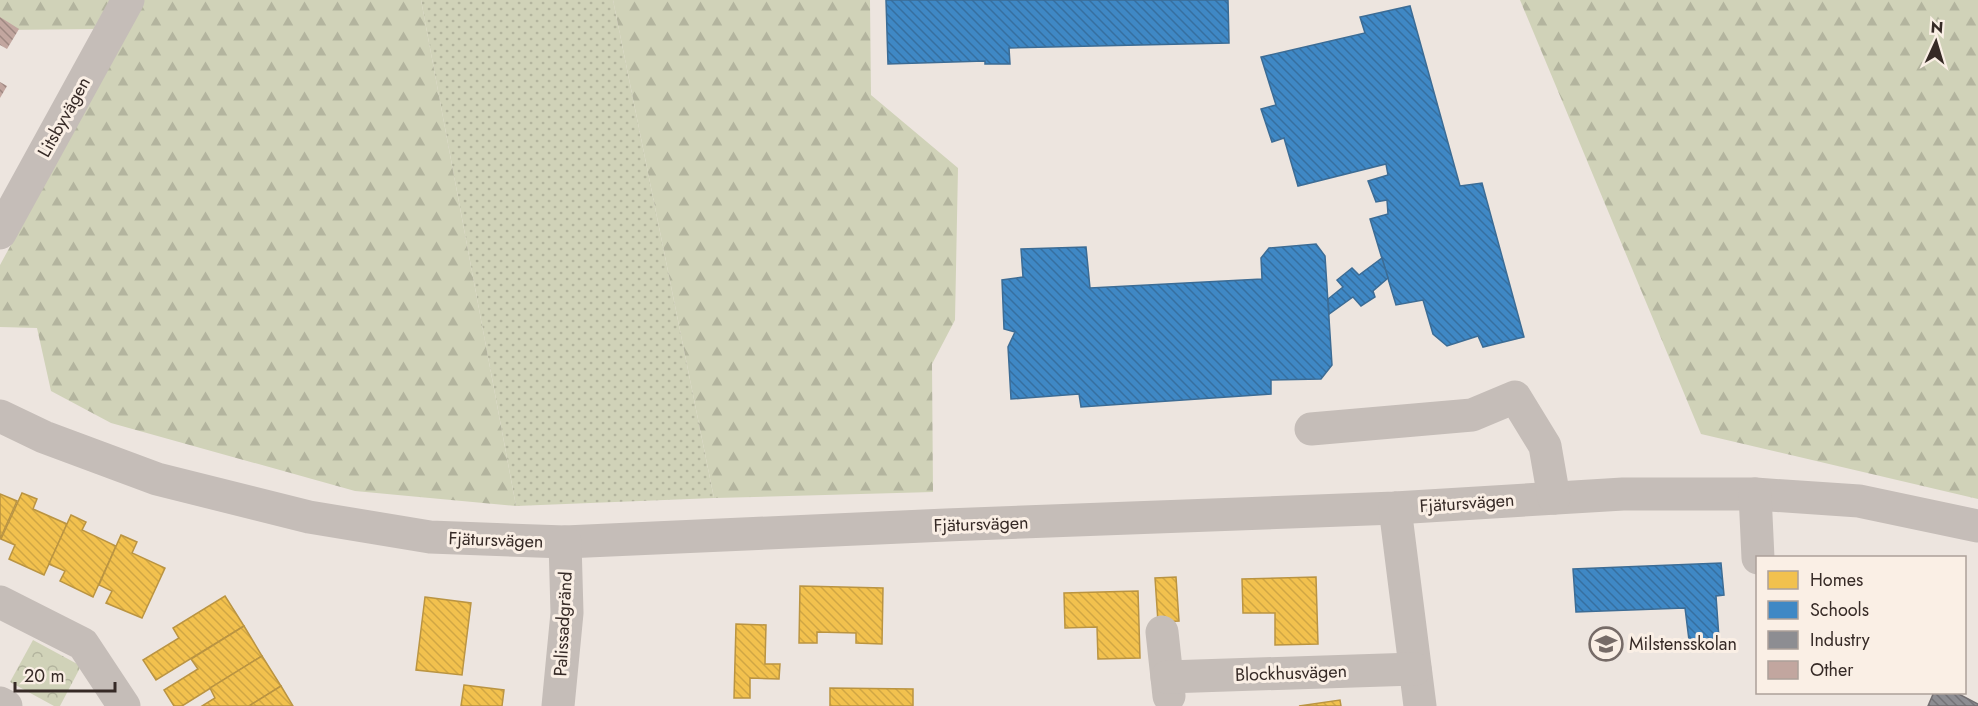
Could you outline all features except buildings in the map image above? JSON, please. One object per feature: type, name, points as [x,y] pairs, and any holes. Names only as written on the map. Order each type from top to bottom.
[{"type":"street","name":"Litsbyvägen","points":[[0,233],[128,0]]},
{"type":"street","points":[[1311,429],[1472,415],[1515,397],[1545,446],[1554,498]]},
{"type":"street","name":"Fjätursvägen","points":[[0,416],[44,437],[157,479],[309,517],[430,537],[565,542],[1395,508],[1623,494],[1755,494],[1859,501],[1978,526]]},
{"type":"street","points":[[1755,494],[1758,556]]},
{"type":"street","points":[[1395,508],[1420,706]]},
{"type":"street","name":"Palissadgränd","points":[[558,706],[567,613],[565,542]]},
{"type":"street","points":[[2,607],[83,644],[124,706]]},
{"type":"street","name":"Blockhusvägen","points":[[1162,632],[1168,687],[1415,669]]},
{"type":"street","points":[[0,703],[6,706]]},
{"type":"green space","points":[[0,0],[112,0],[98,29],[0,30]]},
{"type":"green space","points":[[144,0],[421,0],[516,506],[355,491],[111,423],[51,391],[37,328],[0,327],[0,265]]},
{"type":"green space","points":[[421,0],[613,0],[714,498],[516,506]]},
{"type":"green space","points":[[613,0],[870,0],[871,95],[958,168],[955,320],[932,364],[933,492],[714,498]]},
{"type":"green space","points":[[1520,0],[1978,0],[1978,499],[1701,434]]},
{"type":"green space","points":[[33,640],[81,666],[60,706],[54,706],[10,682]]},
{"type":"place","name":"Milstensskolan","points":[[1606,644]]}]
